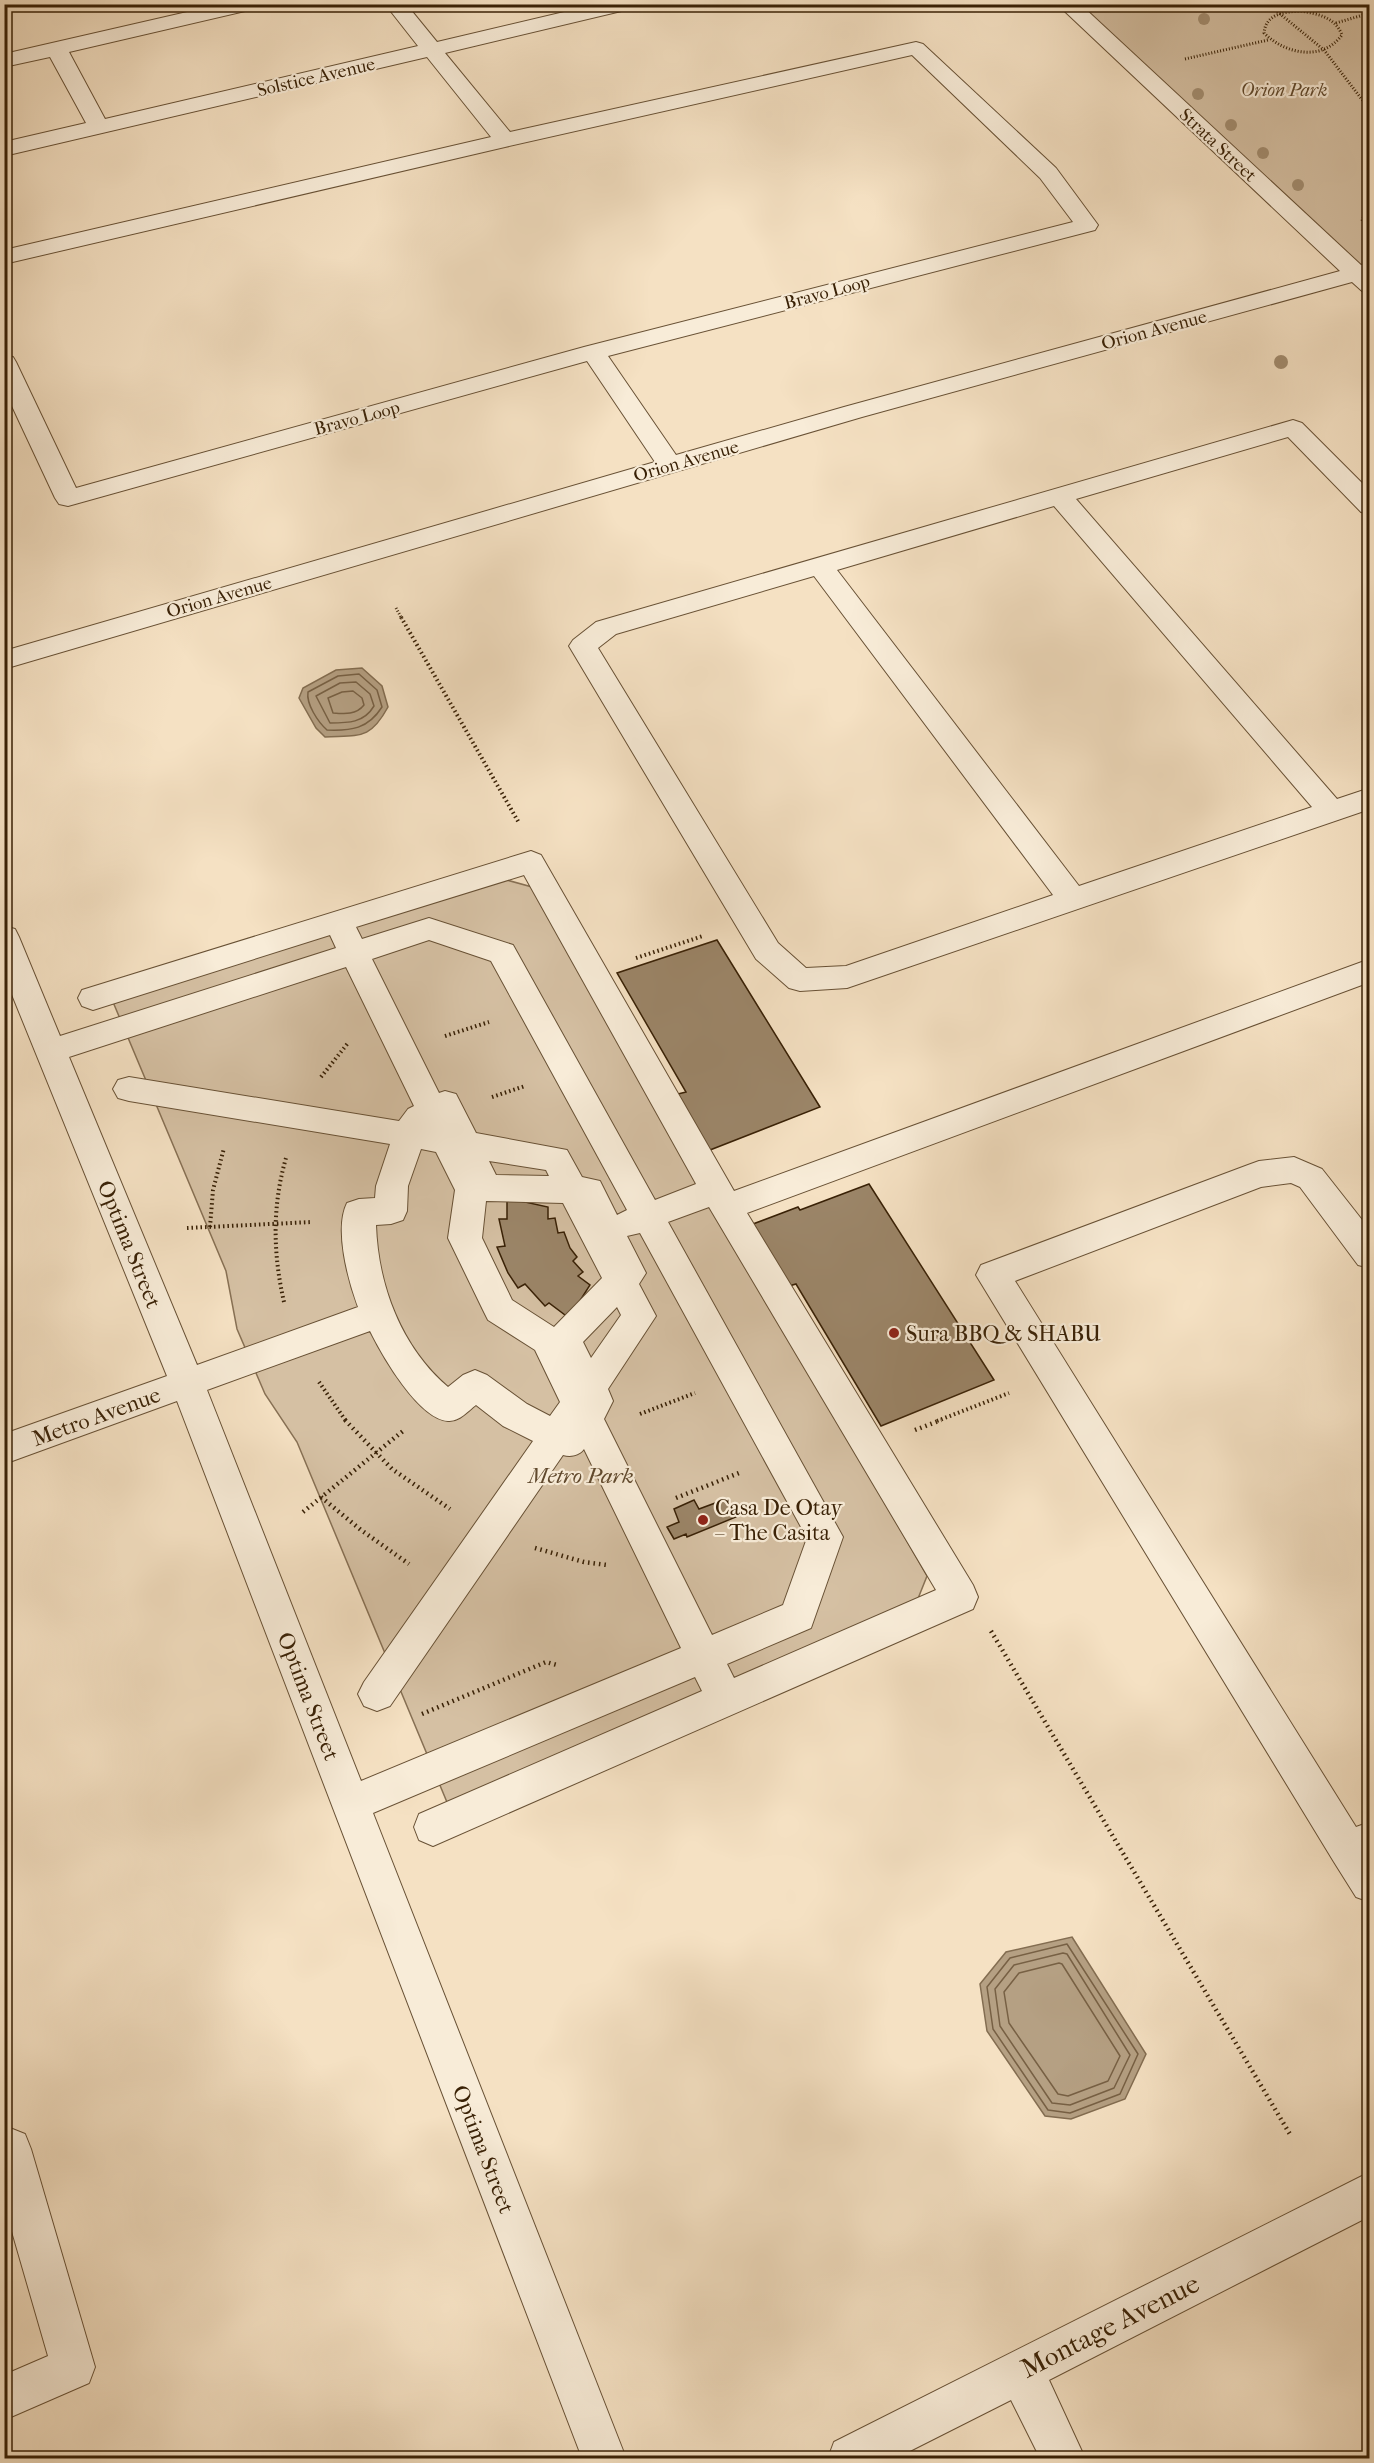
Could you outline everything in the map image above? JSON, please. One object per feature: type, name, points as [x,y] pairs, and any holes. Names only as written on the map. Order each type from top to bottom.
[{"type":"street","points":[[4,61],[251,4]]},
{"type":"street","points":[[394,4],[505,140]]},
{"type":"street","name":"Solstice Avenue","points":[[4,148],[627,4]]},
{"type":"street","name":"Strata Street","points":[[1067,4],[1365,277]]},
{"type":"street","name":"Bravo Loop","points":[[4,257],[505,140],[916,48],[1048,173],[1087,225],[593,352],[68,498],[4,362]]},
{"type":"street","points":[[56,50],[99,127]]},
{"type":"street","name":"Orion Avenue","points":[[4,660],[853,412],[1365,277]]},
{"type":"street","points":[[593,352],[670,465]]},
{"type":"street","points":[[1370,506],[1293,428],[606,628],[583,646],[767,951],[800,980],[847,977],[1370,798]]},
{"type":"street","points":[[1059,496],[1331,811]]},
{"type":"street","points":[[820,566],[1072,899]]},
{"type":"street","points":[[93,998],[531,862],[722,1198],[960,1597],[433,1827]]},
{"type":"street","points":[[338,922],[402,1050],[448,1127],[471,1190],[465,1238],[500,1310],[547,1340],[586,1410],[634,1515],[725,1699]]},
{"type":"street","points":[[51,1051],[429,929],[502,953],[825,1537],[798,1616],[351,1804]]},
{"type":"street","name":"Optima Street","points":[[4,937],[187,1383],[604,2458]]},
{"type":"street","points":[[602,1233],[648,1216],[722,1198],[1370,970]]},
{"type":"street","points":[[129,1089],[409,1135],[448,1127],[556,1159],[572,1191],[602,1233],[621,1282],[639,1316],[586,1410],[556,1436],[377,1694]]},
{"type":"street","points":[[409,1135],[393,1186],[391,1211],[359,1212],[363,1268],[378,1314],[405,1362],[440,1401],[449,1407],[475,1385],[515,1415],[556,1436]]},
{"type":"street","points":[[1370,1255],[1311,1178],[1294,1170],[1259,1174],[993,1275],[1359,1845],[1370,1883]]},
{"type":"street","points":[[586,1410],[564,1339],[621,1282]]},
{"type":"street","name":"Metro Avenue","points":[[4,1449],[378,1314]]},
{"type":"street","points":[[4,2398],[73,2367],[10,2149]]},
{"type":"street","name":"Montage Avenue","points":[[850,2458],[1370,2193]]},
{"type":"street","points":[[1021,2371],[1063,2458]]},
{"type":"path","points":[[1268,4],[1324,50],[1370,110]]},
{"type":"path","points":[[1301,11],[1314,13],[1336,23],[1342,35],[1333,46],[1324,50],[1312,51],[1288,49],[1269,39],[1264,33],[1263,26],[1268,19],[1281,13],[1301,11]]},
{"type":"path","points":[[1336,23],[1370,13]]},
{"type":"path","points":[[1138,70],[1269,39]]},
{"type":"path","points":[[1362,221],[1370,199]]},
{"type":"path","points":[[593,972],[703,936]]},
{"type":"path","points":[[402,1050],[532,1008]]},
{"type":"path","points":[[448,1127],[567,1071]]},
{"type":"path","points":[[210,1227],[213,1190],[222,1153],[239,1107]]},
{"type":"path","points":[[187,1228],[359,1220]]},
{"type":"path","points":[[586,1410],[736,1377]]},
{"type":"path","points":[[871,1447],[1009,1393]]},
{"type":"path","points":[[303,1512],[440,1401]]},
{"type":"path","points":[[634,1515],[780,1457]]},
{"type":"path","points":[[321,1497],[398,1557],[450,1587]]},
{"type":"path","points":[[989,1627],[1291,2136]]},
{"type":"green space","name":"Orion Park","points":[[1067,5],[1369,5],[1369,270],[1357,274]]},
{"type":"green space","name":"Metro Park","points":[[503,879],[532,887],[927,1576],[915,1606],[449,1807],[297,1442],[265,1394],[237,1329],[226,1271],[113,1002]]},
{"type":"water","points":[[362,668],[382,686],[388,707],[382,718],[363,734],[325,737],[316,728],[299,698],[303,688],[336,670]]},
{"type":"water","points":[[1072,1937],[1146,2054],[1125,2099],[1071,2119],[1045,2116],[987,2031],[980,1984],[1006,1952]]},
{"type":"building","points":[[717,940],[820,1107],[710,1150],[678,1094],[686,1092],[617,973]]},
{"type":"building","name":"Sura BBQ & SHABU","points":[[869,1184],[994,1380],[881,1426],[796,1284],[789,1286],[753,1224],[798,1207],[800,1210]]},
{"type":"building","points":[[507,1198],[548,1207],[548,1219],[555,1218],[558,1233],[564,1232],[570,1248],[577,1257],[573,1261],[583,1272],[578,1276],[590,1285],[569,1318],[549,1303],[545,1306],[525,1284],[518,1288],[508,1273],[497,1247],[505,1246],[499,1219],[507,1219]]},
{"type":"building","name":"Casa De Otay – The Casita","points":[[726,1499],[736,1517],[687,1537],[686,1534],[674,1539],[667,1527],[679,1522],[674,1509],[694,1500],[699,1509]]},
{"type":"place","name":"Sura BBQ & SHABU","points":[[894,1333]]},
{"type":"place","name":"Casa De Otay – The Casita","points":[[703,1520]]}]
